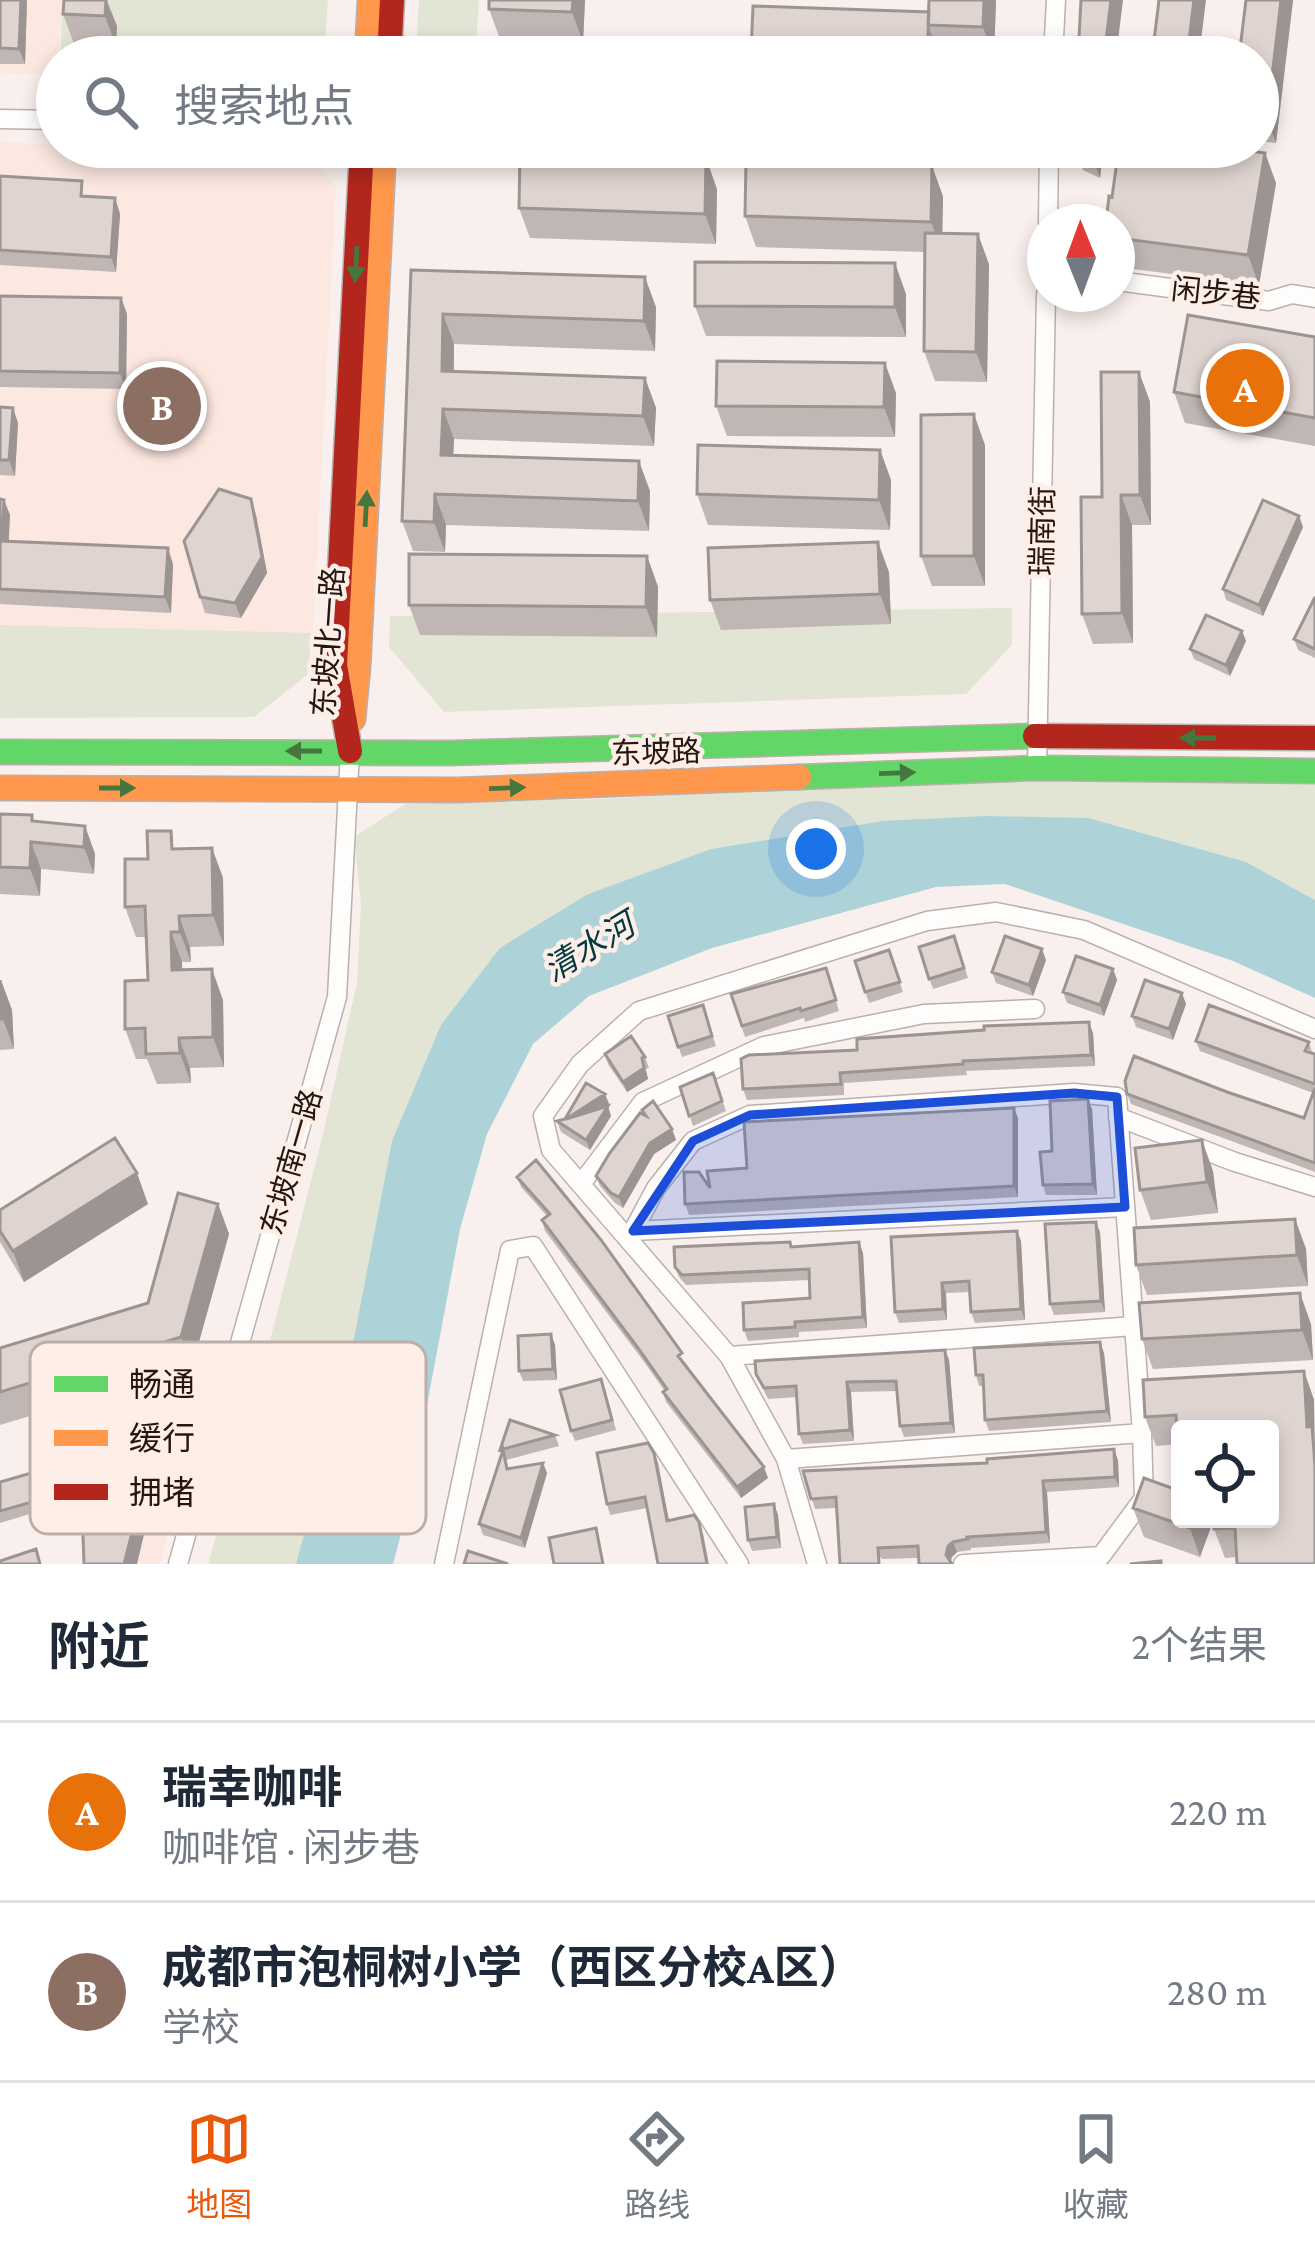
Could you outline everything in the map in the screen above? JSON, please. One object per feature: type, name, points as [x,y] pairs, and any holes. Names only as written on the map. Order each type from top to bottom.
[{"type":"main road","points":[[368,36],[370,0]]},
{"type":"main road","points":[[390,36],[392,0]]},
{"type":"main road","name":"东坡北一路","points":[[350,751],[335,664],[361,168]]},
{"type":"main road","name":"东坡北一路","points":[[350,751],[383,168]]},
{"type":"main road","name":"东坡路","points":[[0,752],[450,753],[1039,736],[1315,738]]},
{"type":"main road","name":"东坡路","points":[[0,788],[457,790],[1037,768],[1315,771]]},
{"type":"street","points":[[1054,36],[1056,0]]},
{"type":"street","points":[[0,118],[36,119]]},
{"type":"street","points":[[1048,204],[1049,168]]},
{"type":"street","name":"闲步巷","points":[[1135,283],[1269,301],[1292,294],[1315,298]]},
{"type":"street","name":"瑞南街","points":[[1037,768],[1046,312]]},
{"type":"street","name":"东坡南一路","points":[[241,1342],[338,997],[350,751]]},
{"type":"street","points":[[817,1564],[786,1459],[729,1356],[551,1150],[543,1116],[580,1064],[639,1012],[927,921],[996,912],[1084,930],[1315,1029]]},
{"type":"street","points":[[581,1184],[643,1102],[764,1046],[924,1013],[1035,1009]]},
{"type":"street","points":[[963,1564],[1101,1556],[1144,1498],[1142,1433],[1117,1097],[1074,1094],[750,1115],[693,1141],[656,1188],[633,1232],[1125,1207]]},
{"type":"street","points":[[1118,1118],[1315,1187]]},
{"type":"street","points":[[443,1564],[510,1250],[532,1246],[739,1564]]},
{"type":"street","points":[[729,1356],[1134,1327]]},
{"type":"street","points":[[786,1459],[1142,1433]]},
{"type":"street","name":"东坡南一路","points":[[178,1564],[186,1534]]},
{"type":"highlighted area","points":[[1074,1093],[1117,1097],[1125,1207],[633,1231],[693,1141],[750,1115]]},
{"type":"shaded area","points":[[0,0],[63,0],[60,36],[36,36],[36,74],[0,73]]},
{"type":"shaded area","points":[[0,142],[36,143],[36,168],[318,168],[336,187],[313,633],[0,625]]},
{"type":"shaded area","points":[[82,1534],[168,1534],[160,1564],[83,1564]]},
{"type":"green space","points":[[63,0],[328,0],[325,36],[61,36]]},
{"type":"green space","points":[[419,0],[479,0],[476,36],[417,36]]},
{"type":"green space","points":[[1012,608],[1012,645],[966,694],[444,712],[389,647],[390,616]]},
{"type":"green space","points":[[0,625],[313,633],[307,675],[254,717],[0,718]]},
{"type":"green space","points":[[941,781],[1315,782],[1315,900],[1246,862],[882,821],[711,849],[588,894],[364,1342],[270,1342],[357,983],[361,904],[354,837],[405,804]]},
{"type":"green space","points":[[217,1534],[304,1534],[296,1564],[208,1564]]},
{"type":"water","name":"清水河","points":[[1088,818],[1246,862],[1315,900],[1315,998],[1233,961],[1005,884],[936,887],[712,948],[589,996],[533,1044],[487,1134],[460,1229],[426,1411],[426,1342],[353,1342],[392,1141],[441,1025],[500,948],[588,894],[711,849],[882,821]]},
{"type":"water","points":[[304,1534],[401,1534],[393,1564],[296,1564]]},
{"type":"building","points":[[0,0],[21,0],[19,49],[0,48]]},
{"type":"building","points":[[64,0],[106,0],[105,16],[63,14]]},
{"type":"building","points":[[489,0],[573,0],[572,12],[489,9]]},
{"type":"building","points":[[929,0],[984,0],[983,27],[928,25]]},
{"type":"building","points":[[1081,0],[1111,0],[1107,36],[1079,36]]},
{"type":"building","points":[[1159,0],[1194,0],[1190,36],[1155,36]]},
{"type":"building","points":[[1246,0],[1281,0],[1277,36],[1242,36]]},
{"type":"building","points":[[753,6],[929,12],[928,36],[752,36]]},
{"type":"building","points":[[520,168],[706,168],[705,214],[519,208]]},
{"type":"building","points":[[746,168],[932,168],[931,222],[745,216]]},
{"type":"building","points":[[1116,168],[1262,168],[1248,255],[1135,240],[1135,204],[1108,204]]},
{"type":"building","points":[[0,176],[82,181],[81,196],[115,198],[111,257],[0,250]]},
{"type":"building","points":[[925,233],[978,234],[976,352],[924,351]]},
{"type":"building","points":[[695,262],[895,263],[895,307],[695,306]]},
{"type":"building","points":[[411,270],[645,277],[644,321],[443,314],[442,371],[645,378],[643,416],[443,409],[441,455],[639,461],[638,501],[435,494],[434,522],[402,521]]},
{"type":"building","points":[[0,296],[121,298],[120,373],[0,371]]},
{"type":"building","points":[[1188,315],[1315,337],[1315,418],[1174,392]]},
{"type":"building","points":[[717,361],[885,363],[884,407],[716,406]]},
{"type":"building","points":[[1101,372],[1139,372],[1140,495],[1121,495],[1122,613],[1082,614],[1081,497],[1102,497]]},
{"type":"building","points":[[0,407],[13,408],[9,460],[0,460]]},
{"type":"building","points":[[974,414],[974,556],[921,556],[921,415]]},
{"type":"building","points":[[698,445],[880,450],[879,500],[697,494]]},
{"type":"building","points":[[219,489],[251,499],[262,557],[235,603],[200,597],[184,541]]},
{"type":"building","points":[[0,499],[4,500],[2,541],[168,548],[165,597],[0,589]]},
{"type":"building","points":[[1263,500],[1299,516],[1259,605],[1223,589]]},
{"type":"building","points":[[878,542],[880,594],[710,600],[708,548]]},
{"type":"building","points":[[409,554],[647,556],[646,607],[409,605]]},
{"type":"building","points":[[1315,597],[1315,649],[1294,639]]},
{"type":"building","points":[[1206,615],[1242,631],[1226,665],[1190,649]]},
{"type":"building","points":[[0,814],[85,826],[84,847],[31,842],[30,868],[0,867]]},
{"type":"building","points":[[147,831],[171,831],[172,849],[212,848],[213,915],[179,916],[180,932],[171,932],[172,970],[212,969],[213,1037],[179,1038],[180,1053],[146,1054],[145,1028],[125,1029],[125,981],[148,980],[145,906],[125,907],[125,859],[148,859]]},
{"type":"building","points":[[954,936],[964,968],[929,979],[919,947]]},
{"type":"building","points":[[1005,936],[1042,949],[1029,985],[992,972]]},
{"type":"building","points":[[889,950],[900,982],[865,992],[855,961]]},
{"type":"building","points":[[1076,956],[1113,969],[1100,1005],[1063,992]]},
{"type":"building","points":[[826,968],[836,1000],[742,1026],[731,994]]},
{"type":"building","points":[[1145,980],[1182,993],[1169,1029],[1132,1016]]},
{"type":"building","points":[[703,1005],[712,1036],[678,1047],[668,1016]]},
{"type":"building","points":[[1209,1005],[1309,1042],[1305,1051],[1315,1054],[1315,1084],[1196,1041]]},
{"type":"building","points":[[1089,1022],[1091,1055],[840,1073],[841,1084],[743,1089],[741,1059],[749,1055],[857,1050],[857,1039],[984,1030],[984,1026]]},
{"type":"building","points":[[631,1036],[645,1057],[644,1068],[623,1082],[605,1054]]},
{"type":"building","points":[[1134,1056],[1304,1118],[1315,1088],[1315,1163],[1127,1094],[1125,1081]]},
{"type":"building","points":[[713,1073],[722,1101],[689,1116],[680,1087]]},
{"type":"building","points":[[586,1083],[605,1094],[566,1119],[608,1106],[586,1140],[557,1121],[565,1119]]},
{"type":"building","points":[[1088,1099],[1093,1184],[1043,1185],[1040,1152],[1052,1151],[1050,1101]]},
{"type":"building","points":[[653,1101],[672,1129],[650,1143],[619,1197],[596,1176]]},
{"type":"building","points":[[1014,1108],[1014,1186],[685,1204],[684,1172],[699,1172],[710,1188],[707,1171],[747,1168],[744,1122]]},
{"type":"building","points":[[115,1138],[137,1173],[13,1251],[0,1231],[0,1210]]},
{"type":"building","points":[[1202,1140],[1207,1182],[1140,1190],[1135,1148]]},
{"type":"building","points":[[536,1160],[601,1240],[682,1353],[678,1356],[764,1467],[737,1487],[663,1392],[667,1389],[542,1220],[550,1214],[517,1177]]},
{"type":"building","points":[[178,1193],[218,1204],[181,1337],[165,1342],[30,1342],[30,1383],[0,1392],[0,1348],[148,1303]]},
{"type":"building","points":[[1295,1219],[1297,1255],[1136,1265],[1134,1228]]},
{"type":"building","points":[[1096,1222],[1101,1301],[1050,1304],[1045,1224]]},
{"type":"building","points":[[1017,1231],[1021,1309],[971,1312],[969,1281],[942,1283],[943,1309],[895,1312],[891,1237]]},
{"type":"building","points":[[790,1242],[791,1247],[859,1242],[863,1317],[744,1330],[743,1303],[810,1298],[809,1269],[682,1275],[675,1267],[674,1247]]},
{"type":"building","points":[[1300,1293],[1302,1330],[1142,1339],[1139,1303]]},
{"type":"building","points":[[551,1334],[553,1369],[519,1371],[518,1336]]},
{"type":"building","points":[[1100,1342],[1107,1411],[985,1420],[983,1375],[976,1375],[974,1348]]},
{"type":"building","points":[[945,1350],[951,1423],[900,1426],[896,1381],[847,1382],[850,1430],[799,1434],[796,1386],[764,1388],[756,1374],[755,1361]]},
{"type":"building","points":[[1304,1371],[1315,1466],[1315,1564],[1237,1564],[1235,1528],[1279,1528],[1279,1420],[1145,1417],[1143,1380]]},
{"type":"building","points":[[601,1379],[612,1420],[571,1431],[560,1390]]},
{"type":"building","points":[[510,1420],[555,1435],[500,1450]]},
{"type":"building","points":[[648,1443],[667,1521],[694,1515],[707,1564],[658,1564],[645,1497],[607,1504],[597,1453]]},
{"type":"building","points":[[1114,1449],[1115,1477],[1043,1481],[1046,1532],[967,1537],[948,1546],[946,1555],[952,1564],[919,1564],[918,1546],[878,1548],[879,1564],[840,1564],[836,1497],[811,1499],[803,1471],[987,1463],[987,1459]]},
{"type":"building","points":[[503,1450],[507,1469],[543,1463],[521,1538],[479,1524]]},
{"type":"building","points":[[30,1473],[30,1503],[0,1511],[0,1482]]},
{"type":"building","points":[[1144,1478],[1171,1488],[1171,1521],[1133,1508]]},
{"type":"building","points":[[774,1504],[777,1537],[748,1540],[745,1507]]},
{"type":"building","points":[[596,1528],[603,1564],[554,1564],[549,1538]]},
{"type":"building","points":[[83,1534],[132,1534],[124,1564],[84,1564]]},
{"type":"building","points":[[36,1549],[40,1564],[0,1564],[0,1561]]},
{"type":"building","points":[[468,1551],[508,1564],[464,1564]]},
{"type":"traffic: fast","points":[[0,752],[450,753],[1035,736]]},
{"type":"traffic: fast","points":[[799,777],[1037,768],[1315,771]]},
{"type":"traffic: slow","points":[[368,36],[370,0]]},
{"type":"traffic: slow","points":[[353,719],[383,168]]},
{"type":"traffic: slow","points":[[0,788],[457,790],[799,777]]},
{"type":"traffic: jam","points":[[390,36],[392,0]]},
{"type":"traffic: jam","points":[[350,751],[335,665],[361,168]]},
{"type":"traffic: jam","points":[[1035,736],[1315,738]]},
{"type":"place","name":"瑞幸咖啡","points":[[1245,388]]},
{"type":"place","name":"成都市泡桐树小学（西区分校A区）","points":[[162,406]]}]
